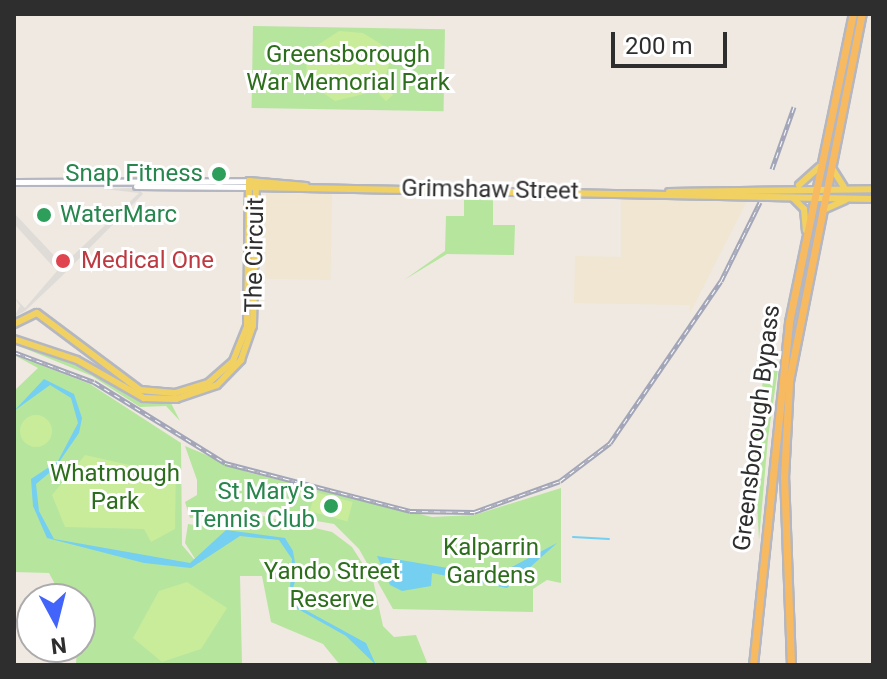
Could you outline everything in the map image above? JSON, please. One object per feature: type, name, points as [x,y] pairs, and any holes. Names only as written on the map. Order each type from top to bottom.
[{"type":"highway","points":[[820,187],[820,165],[853,14]]},
{"type":"highway","points":[[820,187],[830,160],[862,14]]},
{"type":"highway","name":"Greensborough Bypass","points":[[791,665],[784,456],[792,356],[823,197],[820,187]]},
{"type":"highway","name":"Greensborough Bypass","points":[[753,665],[789,322],[806,230],[814,197],[820,187]]},
{"type":"main road","points":[[830,160],[844,187]]},
{"type":"main road","points":[[792,188],[810,181],[820,165]]},
{"type":"main road","name":"Grimshaw Street","points":[[14,182],[186,188],[253,184],[317,188]]},
{"type":"main road","name":"Grimshaw Street","points":[[253,184],[280,188],[662,193],[820,187],[873,189]]},
{"type":"main road","name":"The Circuit","points":[[14,339],[95,366],[134,388],[175,396],[211,388],[237,366],[251,338],[258,200],[253,184]]},
{"type":"main road","name":"The Circuit","points":[[253,184],[254,284]]},
{"type":"main road","points":[[258,200],[280,188]]},
{"type":"main road","name":"Grimshaw Street","points":[[706,190],[790,197],[873,199]]},
{"type":"main road","points":[[790,197],[804,208],[806,230]]},
{"type":"main road","points":[[819,215],[831,203],[857,198]]},
{"type":"main road","points":[[14,324],[22,316],[37,313],[95,366]]},
{"type":"shaded area","points":[[131,188],[143,194],[61,277],[25,311],[14,317],[20,306],[14,297],[25,308],[57,271],[16,226],[14,213],[63,265],[139,193],[104,189]]},
{"type":"shaded area","points":[[266,193],[332,194],[330,280],[265,279]]},
{"type":"shaded area","points":[[621,199],[748,199],[690,313],[690,305],[574,303],[575,256],[621,257]]},
{"type":"green space","name":"Greensborough War Memorial Park","points":[[253,26],[445,29],[444,111],[252,108]]},
{"type":"green space","points":[[339,31],[363,33],[384,46],[390,61],[383,85],[393,95],[386,101],[376,91],[335,101],[306,81],[307,52]]},
{"type":"green space","points":[[464,196],[493,196],[493,225],[515,225],[514,255],[447,254],[404,280],[445,251],[446,216],[464,216]]},
{"type":"green space","points":[[14,344],[78,364],[136,398],[171,403],[180,421],[166,406],[140,407],[92,376]]},
{"type":"green space","points":[[14,355],[90,384],[181,443],[182,545],[199,565],[185,543],[188,524],[207,527],[254,514],[332,532],[352,547],[373,580],[383,626],[394,637],[416,635],[428,665],[340,665],[323,644],[271,622],[262,576],[240,576],[242,665],[76,665],[96,663],[96,583],[54,583],[49,573],[14,572],[14,391],[38,368]]},
{"type":"green space","points":[[779,362],[768,438],[759,540],[754,447],[763,380]]},
{"type":"green space","points":[[36,415],[47,420],[52,431],[47,442],[36,447],[25,442],[20,431],[25,420]]},
{"type":"green space","name":"Kalparrin Gardens","points":[[185,446],[247,472],[432,517],[474,515],[561,488],[561,583],[547,580],[533,589],[533,612],[393,609],[359,549],[334,524],[253,510],[190,518],[185,502],[197,495],[197,480]]},
{"type":"green space","name":"Whatmough Park","points":[[85,455],[134,466],[176,464],[175,529],[151,542],[144,529],[65,527],[52,495]]},
{"type":"green space","name":"St Mary's Tennis Club","points":[[315,492],[353,502],[347,521],[310,511]]},
{"type":"green space","points":[[187,582],[227,608],[201,649],[162,662],[133,638],[159,591]]},
{"type":"water","points":[[44,379],[74,394],[82,418],[79,433],[55,468],[36,484],[39,511],[54,539],[190,563],[226,530],[285,538],[293,551],[297,575],[289,600],[292,559],[279,540],[240,536],[191,568],[144,563],[47,538],[33,506],[31,479],[58,461],[78,423],[71,398],[50,385],[14,411]]},
{"type":"water","points":[[557,543],[507,588],[432,573],[431,586],[402,591],[390,585],[377,556],[495,576]]},
{"type":"water","points":[[289,601],[366,643],[376,665],[346,636],[289,604]]},
{"type":"waterway","points":[[573,537],[609,539]]},
{"type":"railway","points":[[772,169],[794,107]]},
{"type":"railway","points":[[14,352],[94,382],[225,463],[410,511],[474,512],[560,481],[610,443],[721,281],[760,202]]},
{"type":"place","name":"Snap Fitness","points":[[219,174]]},
{"type":"place","name":"WaterMarc","points":[[44,215]]},
{"type":"place","name":"Medical One","points":[[63,261]]},
{"type":"place","name":"St Mary's Tennis Club","points":[[331,506]]},
{"type":"park label","name":"Yando Street Reserve","points":[[332,586]]}]
